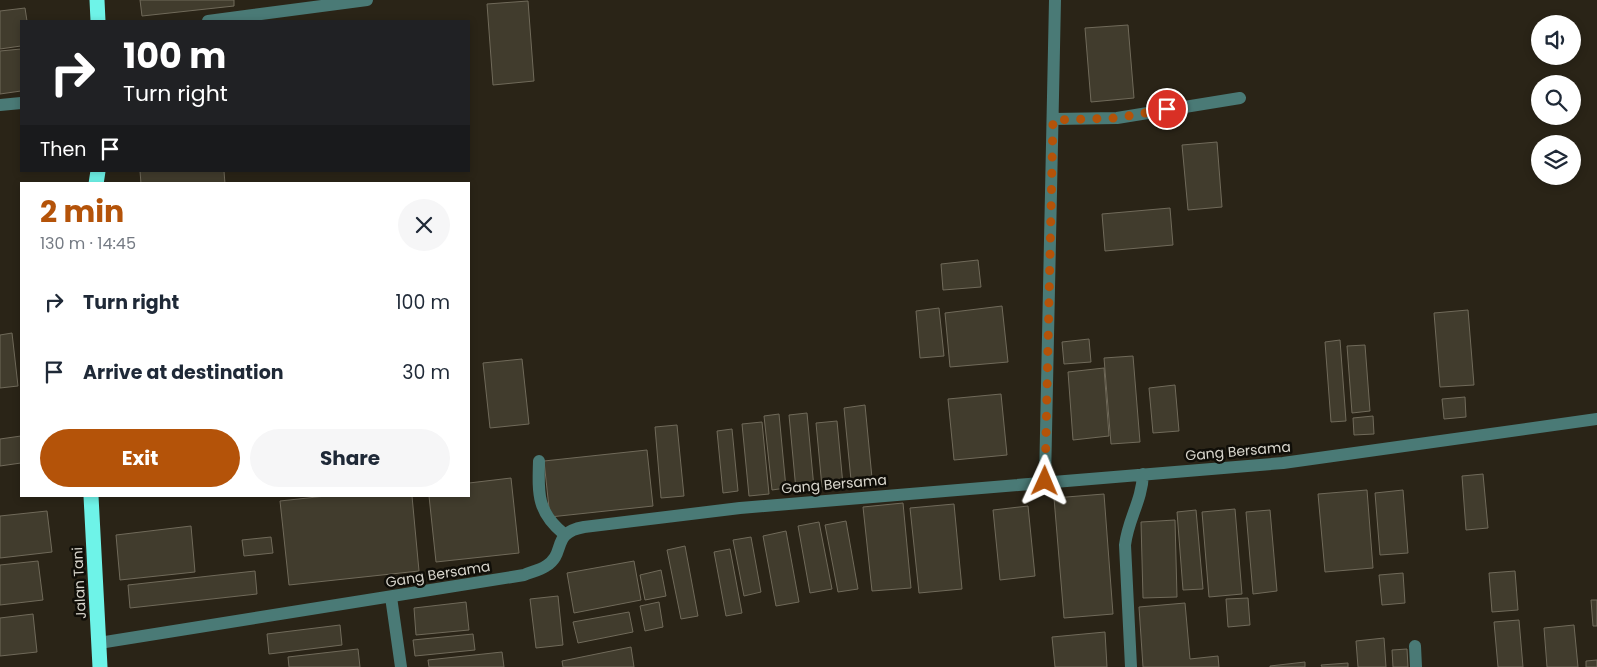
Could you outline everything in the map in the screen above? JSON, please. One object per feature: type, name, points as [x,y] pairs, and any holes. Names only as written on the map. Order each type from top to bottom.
[{"type":"highway","points":[[97,0],[98,20]]},
{"type":"highway","name":"Jalan Tani","points":[[90,497],[100,667]]},
{"type":"street","points":[[216,20],[367,0]]},
{"type":"street","points":[[1045,481],[1055,0]]},
{"type":"street","points":[[1053,120],[1117,118],[1240,98]]},
{"type":"street","points":[[0,105],[20,103]]},
{"type":"street","name":"Gang Bersama","points":[[99,643],[524,575],[546,566],[554,558],[564,534],[584,527],[740,508],[1283,462],[1597,419]]},
{"type":"street","points":[[539,461],[538,491],[544,511],[549,522],[564,534]]},
{"type":"street","points":[[1131,667],[1125,545],[1127,529],[1142,491],[1143,474]]},
{"type":"street","points":[[391,597],[401,667]]},
{"type":"street","points":[[1415,646],[1416,667]]},
{"type":"building","points":[[140,0],[234,0],[234,6],[142,16]]},
{"type":"building","points":[[528,1],[534,81],[493,85],[487,4]]},
{"type":"building","points":[[25,8],[27,20],[20,20],[20,46],[0,49],[0,11]]},
{"type":"building","points":[[1128,25],[1134,98],[1091,102],[1085,28]]},
{"type":"building","points":[[20,49],[20,91],[0,94],[0,51]]},
{"type":"building","points":[[1217,142],[1222,207],[1188,210],[1182,145]]},
{"type":"building","points":[[140,172],[224,172],[225,182],[141,182]]},
{"type":"building","points":[[1170,208],[1173,245],[1105,251],[1102,214]]},
{"type":"building","points":[[978,260],[981,287],[943,290],[941,264]]},
{"type":"building","points":[[1002,306],[1008,362],[950,367],[945,313]]},
{"type":"building","points":[[939,308],[944,356],[920,358],[916,311]]},
{"type":"building","points":[[1468,310],[1474,385],[1440,387],[1434,313]]},
{"type":"building","points":[[12,333],[18,386],[0,388],[0,335]]},
{"type":"building","points":[[1089,339],[1091,362],[1064,364],[1062,342]]},
{"type":"building","points":[[1340,340],[1346,421],[1331,422],[1325,342]]},
{"type":"building","points":[[1365,345],[1370,411],[1352,413],[1347,346]]},
{"type":"building","points":[[1133,356],[1140,442],[1111,444],[1104,358]]},
{"type":"building","points":[[522,359],[529,424],[490,428],[483,363]]},
{"type":"building","points":[[1104,368],[1109,436],[1073,440],[1068,372]]},
{"type":"building","points":[[1175,385],[1179,431],[1153,433],[1149,388]]},
{"type":"building","points":[[1001,394],[1007,455],[954,460],[948,399]]},
{"type":"building","points":[[1465,397],[1466,417],[1444,419],[1442,399]]},
{"type":"building","points":[[865,405],[872,478],[851,480],[844,408]]},
{"type":"building","points":[[807,413],[814,488],[796,490],[789,415]]},
{"type":"building","points":[[779,414],[786,488],[772,490],[764,416]]},
{"type":"building","points":[[1373,416],[1374,434],[1354,435],[1353,418]]},
{"type":"building","points":[[837,421],[843,485],[822,487],[816,423]]},
{"type":"building","points":[[762,422],[769,494],[749,496],[742,424]]},
{"type":"building","points":[[677,425],[684,496],[661,498],[655,427]]},
{"type":"building","points":[[732,429],[738,491],[723,493],[717,431]]},
{"type":"building","points":[[20,436],[20,463],[0,466],[0,439]]},
{"type":"building","points":[[647,450],[653,506],[550,517],[544,461]]},
{"type":"building","points":[[1483,474],[1488,528],[1466,530],[1462,476]]},
{"type":"building","points":[[511,478],[519,553],[436,562],[429,497],[470,497],[470,483]]},
{"type":"building","points":[[1367,490],[1373,568],[1325,572],[1318,494]]},
{"type":"building","points":[[1403,490],[1408,553],[1380,555],[1375,493]]},
{"type":"building","points":[[1104,494],[1113,614],[1064,618],[1054,498]]},
{"type":"building","points":[[317,497],[412,497],[419,571],[289,585],[280,501]]},
{"type":"building","points":[[903,503],[911,588],[872,591],[863,507]]},
{"type":"building","points":[[954,504],[962,589],[919,593],[910,508]]},
{"type":"building","points":[[1028,506],[1035,576],[1000,580],[993,510]]},
{"type":"building","points":[[1235,509],[1242,594],[1209,597],[1202,512]]},
{"type":"building","points":[[1196,510],[1203,589],[1183,590],[1177,512]]},
{"type":"building","points":[[1270,510],[1277,591],[1253,594],[1246,512]]},
{"type":"building","points":[[47,511],[52,552],[0,558],[0,516]]},
{"type":"building","points":[[1175,520],[1177,597],[1143,598],[1141,522]]},
{"type":"building","points":[[846,521],[858,589],[838,592],[825,525]]},
{"type":"building","points":[[819,522],[832,589],[810,593],[798,526]]},
{"type":"building","points":[[191,526],[195,572],[120,580],[116,535]]},
{"type":"building","points":[[786,531],[799,602],[776,606],[763,536]]},
{"type":"building","points":[[271,537],[273,553],[244,556],[242,540]]},
{"type":"building","points":[[751,537],[761,592],[744,596],[733,540]]},
{"type":"building","points":[[685,546],[698,616],[681,619],[667,550]]},
{"type":"building","points":[[730,549],[742,613],[726,616],[714,552]]},
{"type":"building","points":[[38,561],[43,600],[0,605],[0,565]]},
{"type":"building","points":[[634,561],[641,600],[574,613],[567,573]]},
{"type":"building","points":[[661,570],[666,596],[645,600],[640,575]]},
{"type":"building","points":[[255,571],[257,594],[130,608],[128,585]]},
{"type":"building","points":[[1515,571],[1518,610],[1492,612],[1489,573]]},
{"type":"building","points":[[1403,573],[1405,603],[1382,605],[1379,575]]},
{"type":"building","points":[[558,596],[563,645],[536,648],[530,599]]},
{"type":"building","points":[[1248,598],[1250,625],[1228,627],[1226,599]]},
{"type":"building","points":[[1591,600],[1597,600],[1597,626],[1593,626]]},
{"type":"building","points":[[466,602],[469,630],[416,635],[414,608]]},
{"type":"building","points":[[659,602],[663,627],[645,631],[640,606]]},
{"type":"building","points":[[1185,603],[1190,659],[1218,656],[1219,667],[1143,667],[1139,607]]},
{"type":"building","points":[[629,612],[633,632],[578,643],[573,622]]},
{"type":"building","points":[[33,614],[37,652],[0,656],[0,618]]},
{"type":"building","points":[[1519,620],[1523,667],[1498,667],[1494,622]]},
{"type":"building","points":[[340,625],[342,645],[269,654],[267,634]]},
{"type":"building","points":[[1574,625],[1578,667],[1547,667],[1544,628]]},
{"type":"building","points":[[1105,632],[1107,667],[1055,667],[1052,637]]},
{"type":"building","points":[[473,634],[475,650],[415,656],[413,640]]},
{"type":"building","points":[[1384,638],[1386,667],[1358,667],[1356,641]]},
{"type":"building","points":[[631,647],[634,667],[563,667],[562,661]]},
{"type":"building","points":[[358,649],[360,667],[289,667],[288,657]]},
{"type":"building","points":[[1407,649],[1408,667],[1393,667],[1392,650]]},
{"type":"building","points":[[502,652],[504,667],[429,667],[428,660]]},
{"type":"building","points":[[1597,660],[1597,667],[1586,667],[1586,661]]},
{"type":"building","points":[[1305,662],[1305,667],[1270,667],[1270,666]]},
{"type":"building","points":[[1348,663],[1348,667],[1322,667],[1321,665]]},
{"type":"route","points":[[1045,481],[1053,120],[1117,118],[1167,109]]}]
